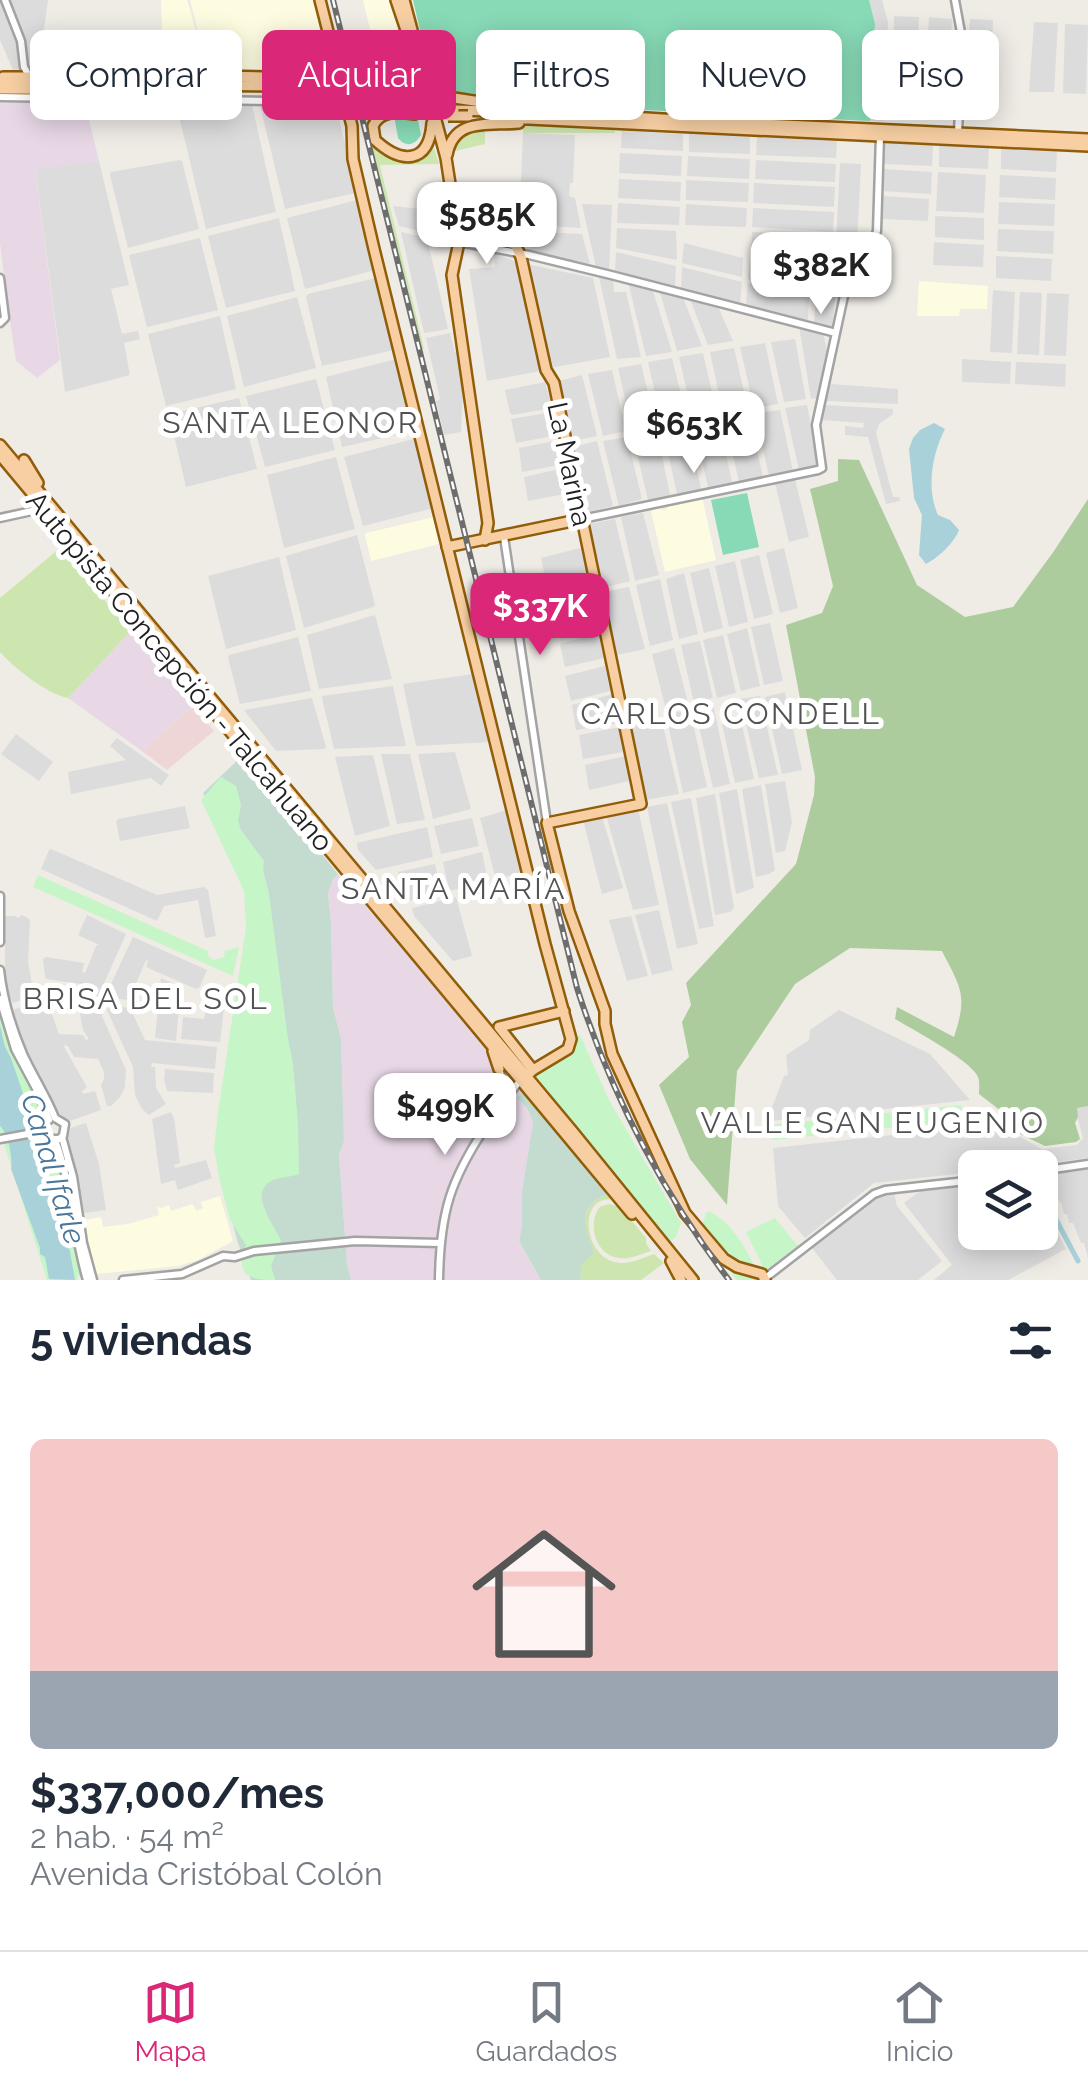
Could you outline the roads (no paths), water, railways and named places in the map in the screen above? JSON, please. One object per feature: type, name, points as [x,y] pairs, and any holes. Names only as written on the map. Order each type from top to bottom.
[{"type":"main road","points":[[320,0],[328,30]]},
{"type":"main road","points":[[396,0],[406,30]]},
{"type":"main road","points":[[404,0],[412,30]]},
{"type":"main road","points":[[0,83],[15,76],[30,76]]},
{"type":"main road","points":[[0,83],[30,83]]},
{"type":"main road","points":[[0,83],[262,88]]},
{"type":"main road","points":[[351,120],[354,163],[571,1039],[570,1046],[527,1075],[499,1027],[564,1011]]},
{"type":"main road","points":[[376,120],[372,130],[375,140],[402,157],[424,150],[436,127]]},
{"type":"main road","points":[[434,120],[446,158],[458,237],[452,278],[488,523],[485,540]]},
{"type":"main road","points":[[446,158],[452,138],[464,128],[517,120]]},
{"type":"main road","points":[[609,120],[1087,143]]},
{"type":"main road","points":[[691,125],[840,128],[958,138]]},
{"type":"main road","points":[[840,128],[888,125]]},
{"type":"main road","points":[[458,237],[517,249]]},
{"type":"main road","name":"La Marina","points":[[517,249],[546,370],[554,383],[642,804],[547,823]]},
{"type":"main road","name":"Autopista Concepción - Talcahuano","points":[[0,444],[527,1075],[686,1280]]},
{"type":"main road","name":"Autopista Concepción - Talcahuano","points":[[0,455],[490,1043],[527,1075],[686,1280]]},
{"type":"main road","points":[[24,460],[52,507]]},
{"type":"main road","points":[[448,547],[582,519]]},
{"type":"main road","points":[[488,523],[501,537]]},
{"type":"main road","points":[[55,532],[86,558]]},
{"type":"main road","points":[[547,823],[569,911],[605,1011],[612,1054],[686,1213],[724,1259],[764,1278]]},
{"type":"main road","points":[[490,1043],[499,1068]]},
{"type":"street","points":[[4,0],[30,76]]},
{"type":"street","points":[[954,0],[962,38],[958,138]]},
{"type":"street","points":[[15,76],[22,49]]},
{"type":"street","points":[[0,97],[262,101]]},
{"type":"street","points":[[582,519],[822,468],[816,422],[848,279],[873,243],[878,226],[880,136]]},
{"type":"street","points":[[517,249],[836,333]]},
{"type":"street","points":[[0,278],[2,320]]},
{"type":"street","points":[[0,518],[32,510],[55,532]]},
{"type":"street","points":[[501,537],[547,823]]},
{"type":"street","points":[[0,896],[0,942]]},
{"type":"street","points":[[0,970],[19,1042],[44,1092],[52,1119]]},
{"type":"street","points":[[0,1000],[18,1055],[52,1119]]},
{"type":"street","points":[[499,1068],[508,1096]]},
{"type":"street","points":[[438,1280],[448,1199],[461,1166],[508,1096],[527,1075]]},
{"type":"street","points":[[2,1138],[44,1131],[52,1119]]},
{"type":"street","points":[[52,1119],[62,1120],[66,1126],[58,1138],[77,1246],[90,1280]]},
{"type":"street","points":[[44,1131],[50,1138],[58,1138]]},
{"type":"street","points":[[1058,1168],[1088,1164]]},
{"type":"street","points":[[764,1278],[874,1194],[958,1182]]},
{"type":"street","points":[[124,1280],[182,1274],[224,1256],[254,1251],[355,1241],[440,1243]]},
{"type":"water","points":[[934,423],[945,429],[932,472],[934,505],[938,515],[959,530],[945,550],[926,564],[919,555],[922,515],[914,498],[909,449],[920,430]]},
{"type":"water","points":[[0,1025],[30,1114],[32,1137],[67,1235],[75,1280],[49,1279],[45,1257],[40,1254],[11,1169],[9,1146],[0,1126]]},
{"type":"waterway","points":[[1058,1223],[1078,1261]]},
{"type":"railway","points":[[333,0],[577,988],[606,1066],[641,1141],[682,1212],[729,1280]]},
{"type":"district","name":"SANTA LEONOR","points":[[291,423]]},
{"type":"district","name":"CARLOS CONDELL","points":[[731,714]]},
{"type":"district","name":"SANTA MARÍA","points":[[454,889]]},
{"type":"district","name":"BRISA DEL SOL","points":[[146,999]]},
{"type":"district","name":"VALLE SAN EUGENIO","points":[[873,1123]]},
{"type":"water label","name":"Canal Ifarle","points":[[53,1169]]}]
